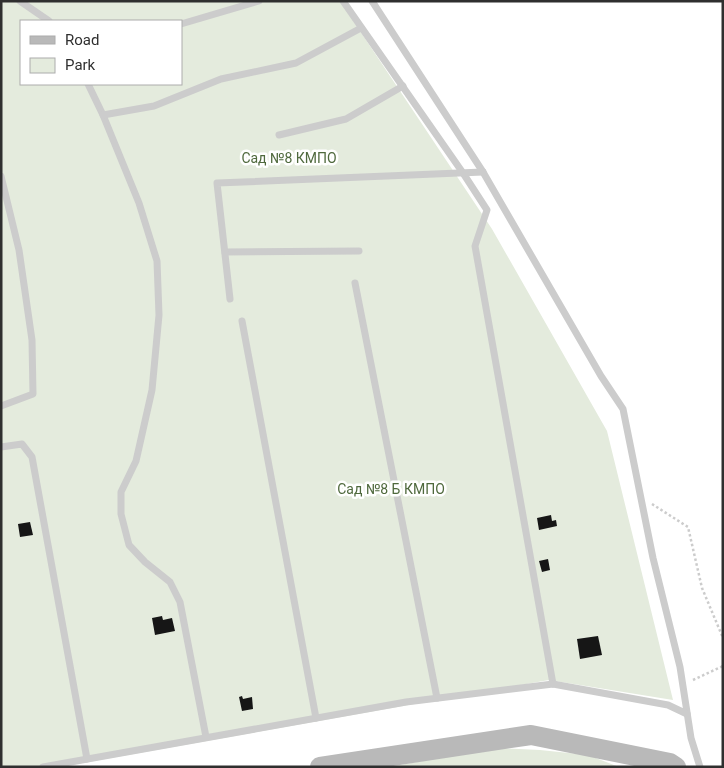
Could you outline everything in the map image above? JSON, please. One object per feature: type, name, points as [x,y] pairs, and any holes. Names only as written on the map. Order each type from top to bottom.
[{"type":"main road","points":[[320,767],[530,735],[670,763],[676,767]]},
{"type":"lane","points":[[20,1],[48,20]]},
{"type":"lane","points":[[182,24],[259,1]]},
{"type":"lane","points":[[343,1],[463,172],[487,210],[475,246],[553,684]]},
{"type":"lane","points":[[372,1],[483,172],[601,376],[622,408],[640,496],[680,668],[691,738],[700,767]]},
{"type":"lane","points":[[103,115],[154,106],[221,79],[296,63],[361,28]]},
{"type":"lane","points":[[88,85],[103,115],[139,203],[157,261],[159,315],[152,390],[136,461],[121,492],[121,514],[129,545],[145,562],[170,582],[180,602],[206,737]]},
{"type":"lane","points":[[279,135],[346,119],[403,86]]},
{"type":"lane","points":[[230,299],[218,183],[483,172]]},
{"type":"lane","points":[[1,176],[19,250],[32,340],[33,394],[1,406]]},
{"type":"lane","points":[[225,252],[359,251]]},
{"type":"lane","points":[[355,283],[437,698]]},
{"type":"lane","points":[[242,321],[316,718]]},
{"type":"lane","points":[[1,447],[22,444],[32,457],[87,759]]},
{"type":"lane","points":[[43,767],[406,702],[553,684],[668,704],[687,714]]},
{"type":"path","points":[[640,496],[688,527],[702,588],[723,638]]},
{"type":"path","points":[[683,685],[723,666]]},
{"type":"green space","name":"Сад №8 Б КМПО","points":[[1,1],[340,1],[492,229],[607,431],[673,700],[549,680],[60,767],[1,767]]},
{"type":"green space","points":[[495,748],[588,755],[619,767],[389,767]]},
{"type":"building","points":[[551,515],[552,521],[556,520],[557,526],[539,530],[537,518]]},
{"type":"building","points":[[30,522],[33,535],[20,537],[18,524]]},
{"type":"building","points":[[548,559],[550,570],[542,572],[539,561]]},
{"type":"building","points":[[162,616],[163,620],[172,618],[175,631],[155,635],[152,618]]},
{"type":"building","points":[[598,636],[602,655],[580,659],[577,639]]},
{"type":"building","points":[[242,696],[243,699],[252,697],[253,709],[242,711],[239,697]]},
{"type":"park label","name":"Сад №8 КМПО","points":[[289,158]]}]
